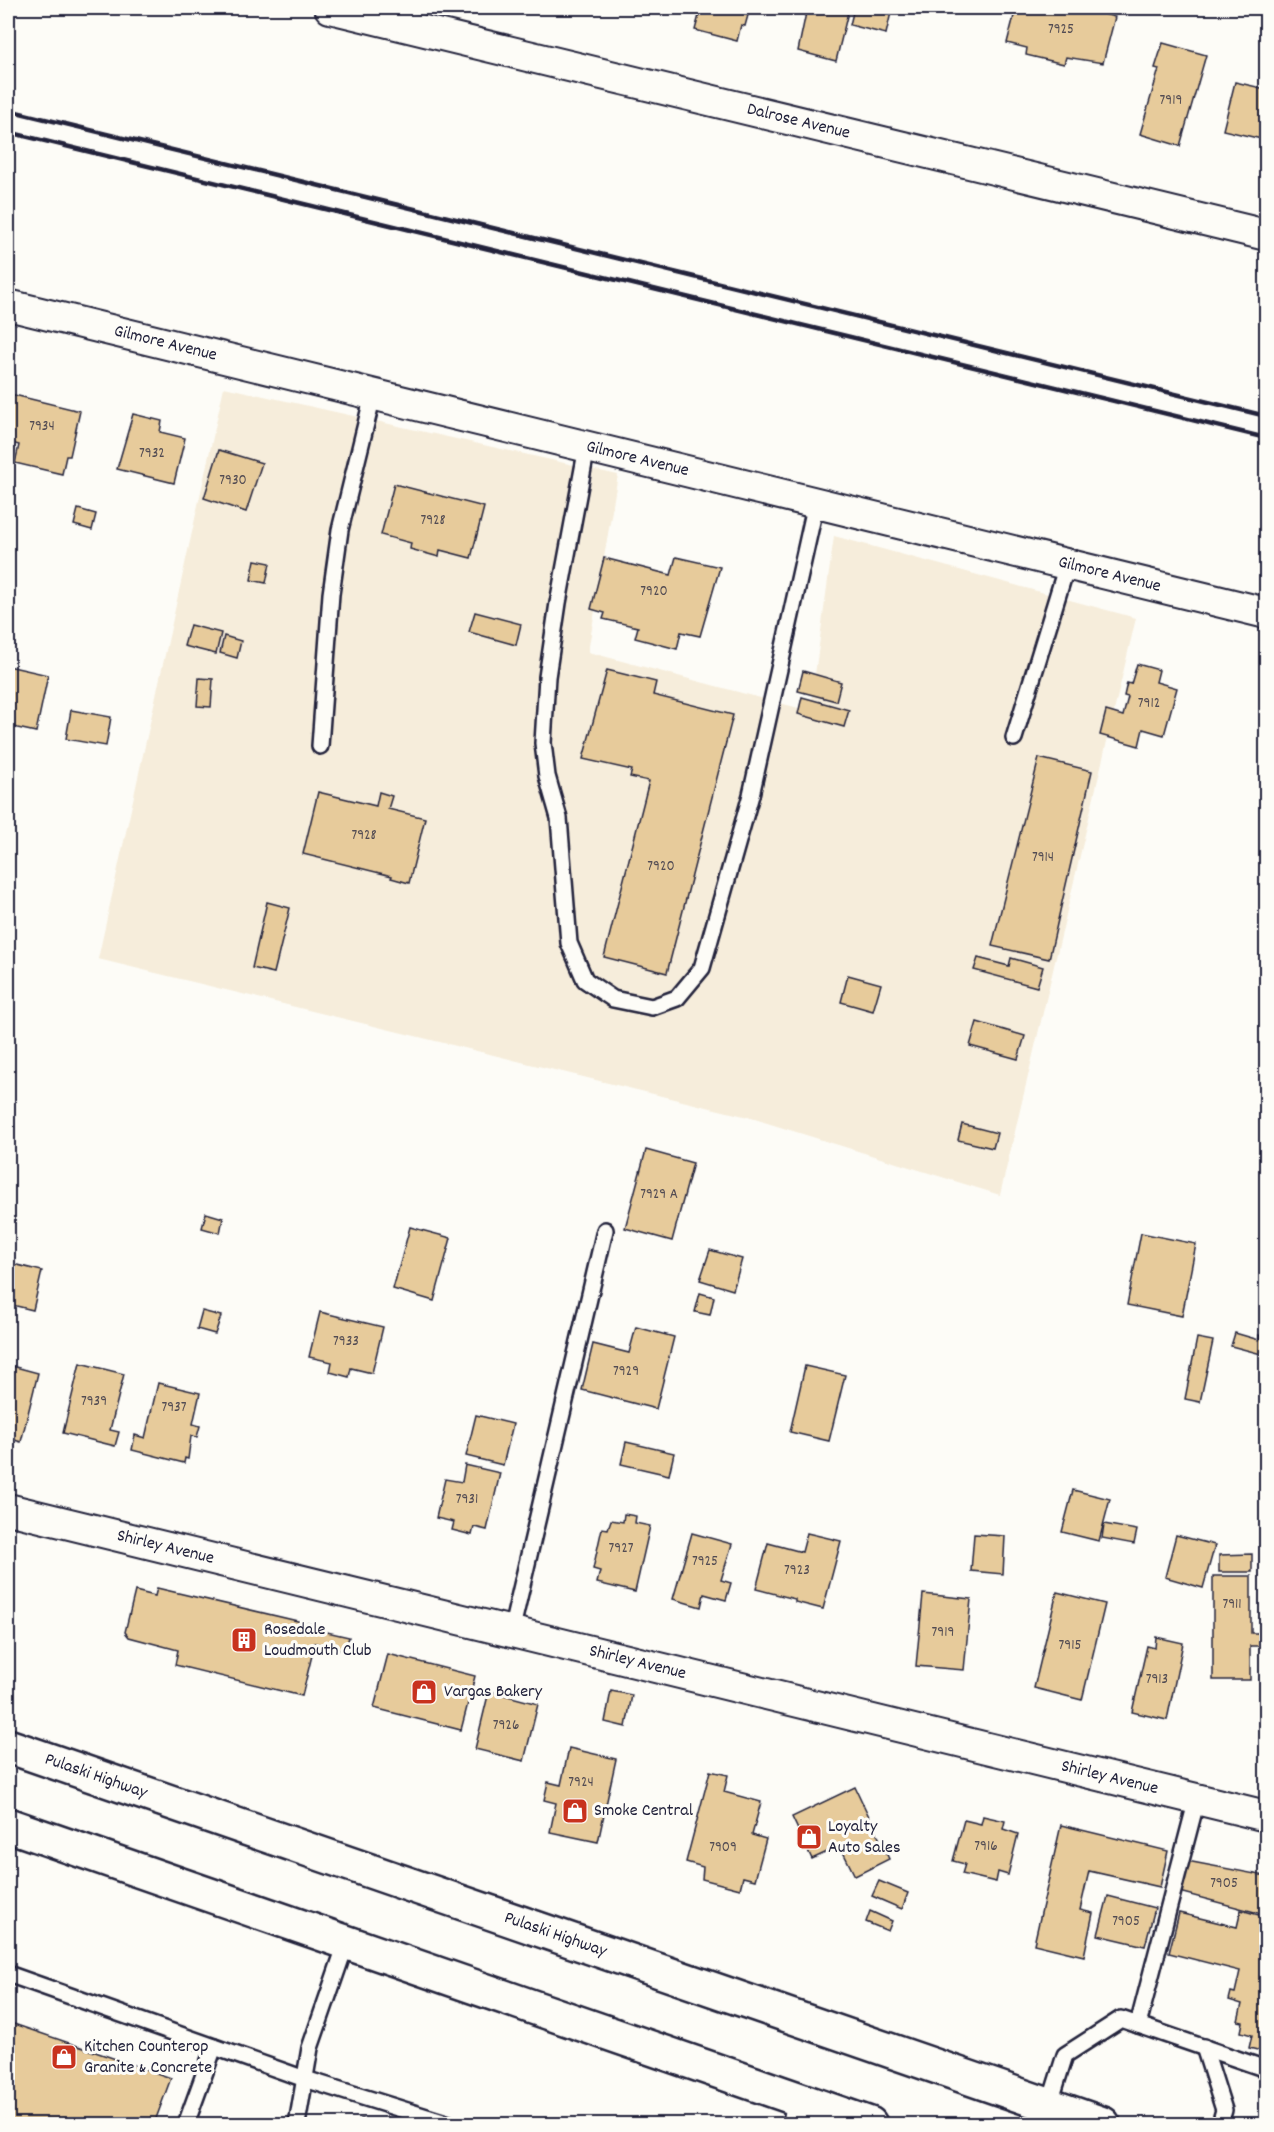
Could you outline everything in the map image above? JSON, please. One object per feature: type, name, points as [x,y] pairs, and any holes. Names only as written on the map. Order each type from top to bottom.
[{"type":"highway","name":"Pulaski Highway","points":[[8,1746],[1103,2124]]},
{"type":"highway","points":[[8,1825],[347,1941],[793,2111],[870,2124]]},
{"type":"street","name":"Dalrose Avenue","points":[[330,8],[1266,235]]},
{"type":"street","name":"Gilmore Avenue","points":[[8,305],[1266,613]]},
{"type":"street","name":"Shirley Avenue","points":[[8,1509],[1266,1816]]},
{"type":"lane","points":[[320,746],[331,594],[340,530],[373,395]]},
{"type":"lane","points":[[587,447],[558,603],[547,677],[543,743],[547,777],[559,818],[569,943],[585,980],[613,999],[652,1007],[677,998],[702,968],[751,795],[816,503]]},
{"type":"lane","points":[[1014,738],[1067,565]]},
{"type":"lane","points":[[511,1632],[604,1230]]},
{"type":"lane","points":[[1138,2025],[1197,1799]]},
{"type":"lane","points":[[297,2124],[310,2048],[347,1941]]},
{"type":"lane","points":[[8,1974],[305,2079],[449,2124]]},
{"type":"lane","points":[[1049,2106],[1065,2055],[1121,2019],[1266,2068]]},
{"type":"lane","points":[[186,2124],[214,2047]]},
{"type":"lane","points":[[1204,2047],[1224,2110],[1220,2124]]},
{"type":"shaded area","points":[[224,387],[618,475],[588,652],[810,711],[834,536],[1136,618],[1000,1195],[748,1117],[98,959]]},
{"type":"building","points":[[701,8],[750,8],[745,26],[741,25],[737,41],[695,30]]},
{"type":"building","points":[[807,8],[849,8],[836,61],[798,51]]},
{"type":"building","points":[[854,8],[892,8],[886,34],[850,25]]},
{"type":"building","points":[[1016,8],[1091,8],[1097,9],[1096,12],[1115,17],[1103,63],[1066,57],[1064,64],[1026,55],[1027,48],[1007,43]]},
{"type":"building","points":[[1163,43],[1206,55],[1180,146],[1140,134],[1159,69],[1155,68]]},
{"type":"building","points":[[1235,82],[1266,89],[1266,140],[1223,130]]},
{"type":"building","points":[[10,394],[80,411],[70,456],[66,456],[62,474],[15,463],[19,445],[8,442],[8,397]]},
{"type":"building","points":[[133,414],[162,421],[160,432],[185,438],[174,483],[117,469]]},
{"type":"building","points":[[219,450],[262,463],[246,512],[204,498]]},
{"type":"building","points":[[394,484],[484,507],[471,558],[440,550],[439,557],[410,549],[411,543],[381,535]]},
{"type":"building","points":[[78,509],[96,514],[92,530],[74,525]]},
{"type":"building","points":[[676,557],[720,567],[700,636],[681,632],[677,649],[635,638],[638,627],[603,619],[605,613],[591,609],[604,558],[671,575]]},
{"type":"building","points":[[255,560],[270,563],[266,583],[251,580]]},
{"type":"building","points":[[475,612],[521,624],[516,645],[469,632]]},
{"type":"building","points":[[190,625],[221,633],[216,654],[184,646]]},
{"type":"building","points":[[224,636],[241,641],[237,658],[220,653]]},
{"type":"building","points":[[1137,664],[1159,670],[1156,682],[1177,688],[1164,735],[1143,729],[1139,746],[1100,735],[1106,711],[1123,716],[1128,697],[1124,696],[1127,683],[1131,684]]},
{"type":"building","points":[[8,666],[48,675],[36,732],[8,726]]},
{"type":"building","points":[[607,670],[656,682],[653,695],[733,715],[667,973],[604,957],[649,781],[630,777],[632,770],[583,759]]},
{"type":"building","points":[[803,671],[841,682],[836,701],[798,691]]},
{"type":"building","points":[[199,678],[213,679],[211,707],[197,706]]},
{"type":"building","points":[[802,697],[849,710],[844,727],[798,714]]},
{"type":"building","points":[[71,710],[111,717],[106,746],[66,739]]},
{"type":"building","points":[[1039,758],[1092,771],[1049,959],[992,946]]},
{"type":"building","points":[[318,792],[376,806],[379,792],[392,796],[388,809],[425,818],[409,883],[391,878],[392,876],[303,854]]},
{"type":"building","points":[[267,902],[290,908],[274,973],[252,968]]},
{"type":"building","points":[[978,958],[1009,966],[1011,958],[1043,967],[1037,987],[974,970]]},
{"type":"building","points":[[848,975],[881,984],[873,1011],[841,1002]]},
{"type":"building","points":[[977,1022],[1025,1036],[1018,1059],[970,1046]]},
{"type":"building","points":[[962,1124],[997,1133],[993,1148],[958,1140]]},
{"type":"building","points":[[646,1150],[693,1163],[672,1241],[625,1228]]},
{"type":"building","points":[[206,1213],[223,1218],[220,1233],[202,1228]]},
{"type":"building","points":[[410,1227],[451,1238],[434,1301],[393,1289]]},
{"type":"building","points":[[1141,1233],[1196,1244],[1182,1316],[1127,1305]]},
{"type":"building","points":[[710,1250],[742,1259],[733,1290],[700,1280]]},
{"type":"building","points":[[9,1263],[42,1271],[33,1310],[8,1304]]},
{"type":"building","points":[[700,1293],[714,1297],[710,1315],[695,1312]]},
{"type":"building","points":[[202,1311],[221,1316],[215,1334],[197,1329]]},
{"type":"building","points":[[320,1312],[383,1327],[372,1373],[351,1368],[349,1377],[330,1372],[332,1362],[309,1357]]},
{"type":"building","points":[[636,1327],[674,1337],[656,1409],[582,1390],[593,1344],[629,1353]]},
{"type":"building","points":[[1235,1333],[1259,1340],[1259,1335],[1266,1337],[1265,1355],[1231,1346]]},
{"type":"building","points":[[1197,1338],[1213,1341],[1200,1402],[1185,1399]]},
{"type":"building","points":[[80,1363],[124,1374],[110,1430],[119,1432],[115,1446],[63,1433]]},
{"type":"building","points":[[8,1365],[38,1373],[21,1442],[8,1438]]},
{"type":"building","points":[[805,1366],[845,1375],[829,1441],[790,1432]]},
{"type":"building","points":[[158,1383],[200,1393],[193,1424],[200,1426],[197,1437],[191,1436],[188,1459],[185,1458],[184,1463],[132,1450],[135,1435],[145,1438]]},
{"type":"building","points":[[476,1415],[513,1424],[503,1465],[466,1456]]},
{"type":"building","points":[[626,1442],[674,1453],[669,1475],[621,1464]]},
{"type":"building","points":[[465,1465],[500,1473],[487,1530],[474,1527],[472,1535],[452,1530],[454,1522],[436,1518],[445,1479],[462,1482]]},
{"type":"building","points":[[1073,1490],[1110,1499],[1099,1541],[1062,1532]]},
{"type":"building","points":[[624,1514],[636,1516],[635,1523],[650,1526],[635,1592],[597,1583],[600,1571],[593,1569],[602,1528],[608,1529],[611,1520],[623,1522]]},
{"type":"building","points":[[1104,1524],[1137,1530],[1134,1544],[1102,1538]]},
{"type":"building","points":[[692,1533],[732,1544],[721,1580],[731,1583],[726,1600],[704,1594],[701,1607],[673,1599]]},
{"type":"building","points":[[807,1533],[841,1541],[823,1609],[756,1589],[768,1543],[802,1552]]},
{"type":"building","points":[[974,1534],[1005,1536],[1003,1574],[971,1571]]},
{"type":"building","points":[[1176,1535],[1215,1545],[1203,1588],[1165,1577]]},
{"type":"building","points":[[1252,1554],[1252,1572],[1219,1572],[1219,1555]]},
{"type":"building","points":[[1213,1576],[1251,1576],[1251,1633],[1262,1633],[1262,1646],[1250,1646],[1250,1680],[1213,1680]]},
{"type":"building","name":"Rosedale Loudmouth Club","points":[[157,1588],[319,1626],[318,1630],[349,1637],[345,1651],[315,1643],[302,1696],[175,1665],[178,1650],[129,1637],[125,1632],[135,1591],[155,1596]]},
{"type":"building","points":[[1057,1592],[1105,1604],[1082,1700],[1034,1688]]},
{"type":"building","points":[[923,1594],[971,1599],[964,1670],[916,1666]]},
{"type":"building","points":[[1156,1637],[1183,1643],[1167,1720],[1132,1712],[1147,1646],[1155,1648]]},
{"type":"building","name":"Vargas Bakery","points":[[388,1654],[475,1676],[461,1730],[374,1708]]},
{"type":"building","points":[[489,1691],[538,1704],[524,1761],[475,1749]]},
{"type":"building","points":[[611,1691],[632,1695],[626,1727],[605,1722]]},
{"type":"building","points":[[569,1748],[616,1759],[598,1842],[550,1832],[556,1803],[544,1800],[548,1782],[561,1785]]},
{"type":"building","points":[[710,1771],[728,1775],[724,1792],[761,1802],[752,1835],[766,1839],[755,1880],[743,1877],[740,1889],[702,1879],[703,1867],[686,1862]]},
{"type":"building","points":[[855,1787],[889,1859],[855,1876],[840,1846],[812,1859],[792,1817]]},
{"type":"building","points":[[983,1816],[1005,1821],[1003,1829],[1018,1834],[1008,1875],[998,1872],[996,1882],[962,1874],[965,1864],[953,1861],[964,1820],[981,1824]]},
{"type":"building","points":[[1061,1825],[1168,1851],[1160,1887],[1089,1871],[1080,1910],[1093,1913],[1084,1956],[1034,1944]]},
{"type":"building","points":[[1187,1861],[1266,1876],[1266,1915],[1179,1892]]},
{"type":"building","points":[[879,1881],[908,1893],[902,1909],[872,1896]]},
{"type":"building","points":[[1108,1896],[1155,1908],[1145,1946],[1098,1935]]},
{"type":"building","points":[[1241,1910],[1266,1917],[1266,2037],[1262,2051],[1249,2048],[1252,2035],[1241,2032],[1243,2022],[1238,2021],[1242,2004],[1229,2000],[1231,1992],[1235,1993],[1240,1971],[1169,1953],[1179,1913],[1237,1927]]},
{"type":"building","points":[[870,1911],[892,1921],[888,1931],[866,1922]]},
{"type":"building","points":[[8,2022],[171,2078],[154,2124],[8,2124]]},
{"type":"building","points":[[361,2119],[378,2124],[359,2124]]},
{"type":"railway","points":[[8,110],[1266,416]]},
{"type":"railway","points":[[8,132],[1266,438]]},
{"type":"place","name":"Rosedale Loudmouth Club","points":[[244,1640]]},
{"type":"place","name":"Vargas Bakery","points":[[424,1692]]},
{"type":"place","name":"Smoke Central","points":[[575,1811]]},
{"type":"place","name":"Loyalty Auto Sales","points":[[809,1837]]},
{"type":"place","name":"Kitchen Counterop Granite & Concrete","points":[[64,2057]]}]
